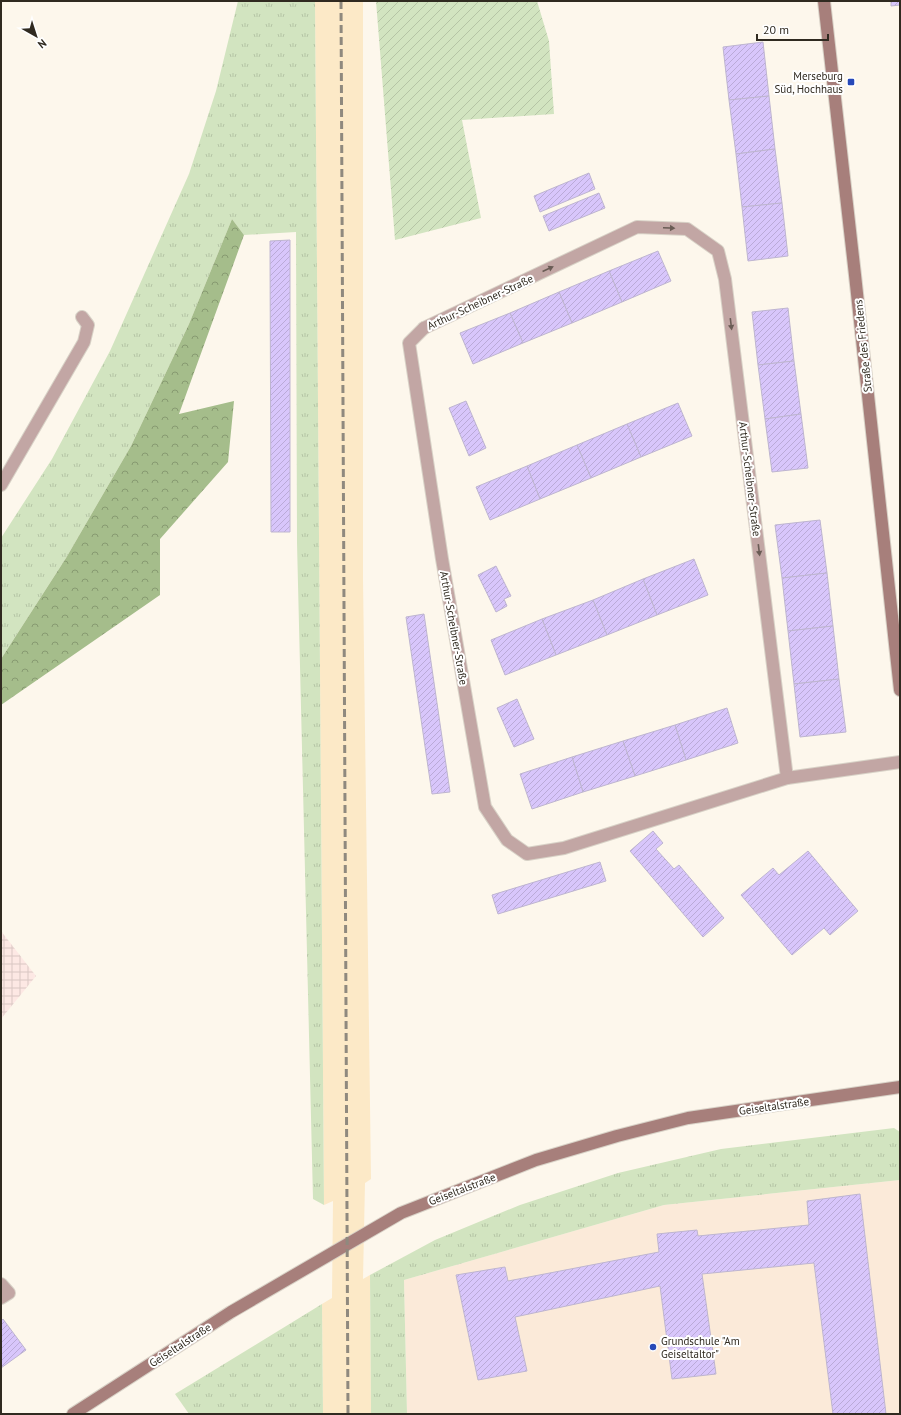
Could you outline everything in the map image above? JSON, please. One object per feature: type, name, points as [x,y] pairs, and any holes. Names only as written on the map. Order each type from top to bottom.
[{"type":"street","name":"Straße des Friedens","points":[[824,1],[900,690]]},
{"type":"street","name":"Arthur-Scheibner-Straße","points":[[787,778],[725,280],[718,251],[687,229],[637,227],[424,328],[409,343],[443,564],[485,807],[507,840],[527,854],[564,848],[787,778],[900,762]]},
{"type":"street","points":[[1,485],[84,342],[88,325],[82,317]]},
{"type":"street","name":"Geiseltalstraße","points":[[73,1414],[231,1312],[401,1213],[536,1160],[617,1136],[688,1118],[900,1087]]},
{"type":"street","points":[[1,1284],[9,1293],[1,1298]]},
{"type":"shaded area","points":[[315,1],[363,1],[363,579],[371,1179],[365,1183],[363,1279],[370,1275],[371,1414],[323,1414],[322,1304],[332,1298],[333,1201],[324,1205]]},
{"type":"shaded area","points":[[1,931],[36,976],[1,1019]]},
{"type":"shaded area","name":"Grundschule \"Am Geiseltaltor\"","points":[[900,1180],[900,1414],[407,1414],[404,1280],[664,1205]]},
{"type":"green space","points":[[238,1],[315,1],[324,1205],[313,1199],[297,543],[296,232],[244,235],[232,219],[189,324],[131,446],[66,558],[1,659],[1,538],[52,459],[110,351],[189,174],[216,91]]},
{"type":"green space","points":[[376,1],[537,1],[549,41],[554,114],[462,120],[481,218],[395,240]]},
{"type":"green space","points":[[232,219],[244,235],[179,414],[234,401],[228,462],[160,539],[160,595],[1,705],[1,659],[66,558],[131,446],[189,324]]},
{"type":"green space","points":[[894,1128],[900,1132],[900,1180],[664,1205],[404,1280],[407,1414],[371,1414],[370,1275],[435,1240],[520,1205],[618,1173],[721,1149]]},
{"type":"green space","points":[[322,1304],[323,1414],[189,1414],[175,1394]]},
{"type":"building","points":[[891,1],[900,1],[900,5],[891,6]]},
{"type":"building","points":[[763,42],[769,96],[729,100],[723,47]]},
{"type":"building","points":[[769,96],[775,149],[736,154],[729,100]]},
{"type":"building","points":[[775,149],[782,203],[742,207],[736,154]]},
{"type":"building","points":[[589,173],[595,189],[540,212],[534,196]]},
{"type":"building","points":[[599,193],[605,208],[549,231],[543,216]]},
{"type":"building","points":[[782,203],[788,256],[748,261],[742,207]]},
{"type":"building","points":[[290,240],[290,532],[271,532],[270,241]]},
{"type":"building","points":[[658,251],[671,281],[622,302],[609,271]]},
{"type":"building","points":[[609,271],[622,302],[572,323],[559,292]]},
{"type":"building","points":[[559,292],[572,323],[523,343],[510,313]]},
{"type":"building","points":[[788,308],[794,361],[758,365],[752,312]]},
{"type":"building","points":[[510,313],[523,343],[473,364],[460,333]]},
{"type":"building","points":[[794,361],[801,414],[765,419],[758,365]]},
{"type":"building","points":[[466,401],[486,448],[469,456],[449,408]]},
{"type":"building","points":[[678,403],[692,436],[641,457],[627,424]]},
{"type":"building","points":[[801,414],[808,468],[772,472],[765,419]]},
{"type":"building","points":[[627,424],[641,457],[591,478],[577,445]]},
{"type":"building","points":[[577,445],[591,478],[540,499],[527,466]]},
{"type":"building","points":[[527,466],[540,499],[490,520],[476,487]]},
{"type":"building","points":[[820,520],[827,573],[782,578],[775,525]]},
{"type":"building","points":[[694,559],[708,595],[657,615],[643,579]]},
{"type":"building","points":[[496,566],[511,596],[504,599],[507,606],[496,612],[478,575]]},
{"type":"building","points":[[827,573],[833,626],[788,631],[782,578]]},
{"type":"building","points":[[643,579],[657,615],[607,635],[593,600]]},
{"type":"building","points":[[593,600],[607,635],[556,655],[542,619]]},
{"type":"building","points":[[424,614],[450,792],[432,794],[406,617]]},
{"type":"building","points":[[542,619],[556,655],[505,675],[491,640]]},
{"type":"building","points":[[833,626],[839,679],[794,684],[788,631]]},
{"type":"building","points":[[839,679],[846,732],[800,737],[794,684]]},
{"type":"building","points":[[517,699],[534,739],[514,747],[497,708]]},
{"type":"building","points":[[727,708],[738,743],[686,760],[675,725]]},
{"type":"building","points":[[675,725],[686,760],[635,776],[623,741]]},
{"type":"building","points":[[623,741],[635,776],[583,792],[572,757]]},
{"type":"building","points":[[572,757],[583,792],[532,809],[520,774]]},
{"type":"building","points":[[653,831],[663,843],[656,849],[674,869],[679,865],[724,918],[703,937],[630,851]]},
{"type":"building","points":[[808,851],[858,911],[830,935],[824,928],[792,955],[741,895],[773,868],[779,875]]},
{"type":"building","points":[[600,862],[606,881],[498,914],[492,895]]},
{"type":"building","points":[[860,1194],[886,1414],[833,1414],[814,1263],[702,1274],[716,1374],[672,1379],[660,1286],[515,1317],[527,1371],[478,1380],[456,1275],[505,1267],[508,1281],[659,1252],[657,1234],[697,1230],[698,1236],[809,1225],[807,1201]]},
{"type":"building","points":[[3,1319],[26,1350],[1,1368],[1,1321]]},
{"type":"railway","points":[[341,1],[348,1414]]},
{"type":"place","name":"Merseburg Süd, Hochhaus","points":[[851,82]]},
{"type":"place","name":"Grundschule \"Am Geiseltaltor\"","points":[[653,1347]]}]
